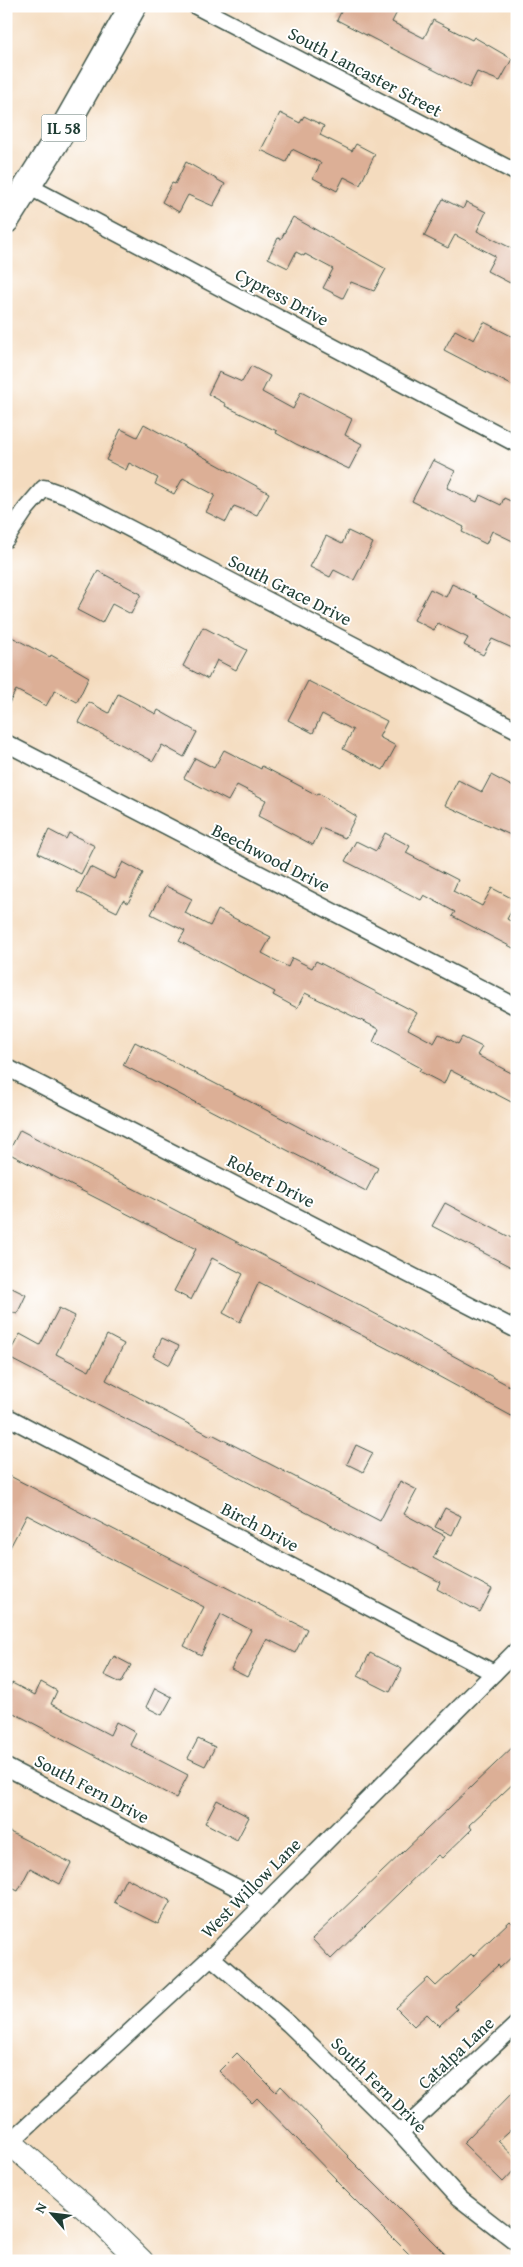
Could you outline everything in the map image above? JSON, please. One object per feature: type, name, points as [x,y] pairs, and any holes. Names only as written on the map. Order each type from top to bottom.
[{"type":"main road","name":"IL 58","points":[[15,201],[64,128],[133,6]]},
{"type":"main road","points":[[7,2142],[97,2218],[141,2261]]},
{"type":"street","name":"South Lancaster Street","points":[[196,6],[517,174]]},
{"type":"street","name":"Cypress Drive","points":[[15,201],[517,444]]},
{"type":"street","name":"South Grace Drive","points":[[6,539],[26,509],[44,488],[69,497],[517,730]]},
{"type":"street","name":"Beechwood Drive","points":[[6,743],[517,1008]]},
{"type":"street","name":"Robert Drive","points":[[6,1067],[517,1330]]},
{"type":"street","name":"Birch Drive","points":[[6,1416],[494,1673]]},
{"type":"street","name":"West Willow Lane","points":[[7,2142],[210,1957],[517,1650]]},
{"type":"street","name":"South Fern Drive","points":[[6,1767],[245,1892],[262,1906]]},
{"type":"street","name":"South Fern Drive","points":[[210,1957],[289,2024],[400,2132],[459,2198],[517,2243]]},
{"type":"street","name":"Catalpa Lane","points":[[400,2132],[517,2024]]},
{"type":"building","points":[[344,6],[400,6],[392,22],[424,38],[433,20],[472,40],[474,37],[512,59],[500,81],[477,72],[469,88],[337,20]]},
{"type":"building","points":[[280,113],[300,123],[304,116],[324,126],[320,135],[352,151],[356,144],[375,154],[360,185],[344,177],[337,191],[313,178],[321,163],[292,149],[286,162],[261,150]]},
{"type":"building","points":[[186,162],[225,184],[213,206],[188,195],[179,212],[162,202],[172,183],[175,184]]},
{"type":"building","points":[[443,199],[463,209],[466,202],[486,212],[477,231],[517,251],[517,282],[512,279],[510,283],[487,271],[495,256],[455,235],[448,248],[424,236]]},
{"type":"building","points":[[293,217],[386,269],[374,291],[351,282],[343,298],[323,288],[333,269],[305,254],[304,256],[296,252],[288,268],[268,258],[278,238],[281,239]]},
{"type":"building","points":[[484,322],[517,339],[517,388],[444,350],[455,330],[474,340]]},
{"type":"building","points":[[251,366],[270,376],[262,392],[293,409],[301,392],[352,419],[345,435],[362,444],[349,469],[296,444],[276,433],[277,431],[225,406],[226,404],[208,394],[219,372],[242,382]]},
{"type":"building","points":[[144,424],[269,493],[257,515],[234,506],[226,522],[206,512],[215,495],[183,478],[174,494],[155,484],[158,478],[129,463],[126,470],[106,460],[121,429],[137,437]]},
{"type":"building","points":[[433,460],[455,471],[447,488],[477,502],[480,495],[501,505],[504,498],[517,504],[517,543],[492,531],[486,544],[462,532],[464,527],[412,501]]},
{"type":"building","points":[[348,531],[373,543],[354,580],[334,570],[330,577],[310,567],[326,536],[342,544]]},
{"type":"building","points":[[98,571],[141,594],[131,614],[112,604],[102,623],[77,610]]},
{"type":"building","points":[[452,584],[477,596],[517,621],[517,650],[492,639],[483,655],[464,645],[468,638],[438,623],[434,630],[414,620],[430,589],[446,597]]},
{"type":"building","points":[[203,627],[247,650],[236,670],[217,660],[208,679],[183,666]]},
{"type":"building","points":[[6,634],[50,657],[51,655],[89,677],[77,702],[55,690],[46,706],[16,690],[6,709]]},
{"type":"building","points":[[308,681],[387,721],[379,737],[396,746],[383,770],[343,749],[353,730],[322,714],[313,733],[288,720]]},
{"type":"building","points":[[118,694],[156,714],[158,710],[197,732],[184,757],[162,745],[153,761],[78,722],[89,702],[109,713]]},
{"type":"building","points":[[224,750],[261,769],[262,766],[317,795],[318,793],[356,816],[345,838],[321,828],[313,845],[258,816],[266,800],[237,785],[228,801],[184,778],[195,758],[214,768]]},
{"type":"building","points":[[491,775],[517,789],[517,838],[445,805],[458,780],[482,792]]},
{"type":"building","points":[[49,830],[66,839],[69,833],[95,846],[81,874],[38,853]]},
{"type":"building","points":[[385,833],[410,846],[406,853],[458,880],[453,891],[482,906],[492,888],[517,901],[507,919],[517,925],[517,950],[452,916],[455,912],[424,895],[421,900],[345,861],[356,841],[376,851]]},
{"type":"building","points":[[123,862],[143,873],[128,903],[123,900],[117,912],[77,892],[90,867],[114,879]]},
{"type":"building","points":[[166,886],[192,899],[185,913],[210,926],[218,910],[271,937],[262,953],[288,967],[292,958],[312,968],[316,961],[417,1013],[408,1029],[434,1043],[439,1034],[458,1044],[462,1037],[482,1047],[477,1055],[517,1076],[517,1105],[450,1070],[444,1084],[419,1071],[421,1068],[373,1042],[379,1029],[305,993],[297,1008],[273,995],[275,992],[179,941],[185,931],[151,914]]},
{"type":"building","points":[[135,1042],[378,1168],[366,1191],[123,1065]]},
{"type":"building","points":[[20,1130],[357,1304],[517,1390],[517,1419],[259,1282],[240,1322],[223,1313],[243,1274],[212,1258],[191,1300],[174,1291],[196,1249],[8,1153]]},
{"type":"building","points":[[445,1203],[517,1241],[517,1256],[511,1267],[432,1226]]},
{"type":"building","points":[[6,1285],[26,1295],[17,1314],[6,1309]]},
{"type":"building","points":[[59,1308],[75,1316],[56,1354],[89,1371],[107,1335],[124,1344],[106,1380],[211,1436],[212,1434],[380,1521],[400,1481],[417,1490],[404,1514],[445,1536],[433,1558],[492,1589],[480,1612],[437,1589],[440,1582],[7,1357],[20,1334],[40,1345]]},
{"type":"building","points":[[162,1338],[179,1346],[169,1365],[153,1356]]},
{"type":"building","points":[[356,1445],[373,1453],[363,1472],[347,1464]]},
{"type":"building","points":[[6,1474],[307,1629],[295,1653],[267,1639],[247,1677],[231,1669],[251,1630],[221,1614],[201,1655],[184,1646],[204,1607],[27,1515],[6,1555]]},
{"type":"building","points":[[445,1508],[461,1516],[452,1535],[435,1527]]},
{"type":"building","points":[[370,1653],[402,1669],[390,1692],[358,1676]]},
{"type":"building","points":[[114,1656],[131,1665],[121,1683],[104,1675]]},
{"type":"building","points":[[41,1682],[57,1691],[51,1704],[110,1735],[116,1722],[136,1733],[130,1745],[188,1775],[176,1798],[6,1709],[6,1693],[12,1683],[35,1695]]},
{"type":"building","points":[[155,1688],[172,1697],[162,1715],[146,1707]]},
{"type":"building","points":[[198,1739],[215,1747],[205,1766],[188,1758]]},
{"type":"building","points":[[517,1743],[517,1780],[469,1825],[472,1829],[442,1858],[438,1855],[331,1959],[312,1939]]},
{"type":"building","points":[[217,1800],[249,1817],[237,1840],[205,1823]]},
{"type":"building","points":[[6,1830],[71,1863],[60,1884],[30,1868],[18,1891],[6,1885]]},
{"type":"building","points":[[126,1878],[171,1901],[158,1924],[114,1902]]},
{"type":"building","points":[[510,1921],[517,1928],[517,1952],[500,1968],[498,1965],[455,2006],[457,2009],[439,2026],[427,2014],[414,2026],[396,2008],[428,1978],[436,1986],[471,1954],[473,1956]]},
{"type":"building","points":[[237,2053],[276,2092],[281,2086],[348,2157],[452,2261],[416,2261],[257,2098],[252,2103],[219,2071]]},
{"type":"building","points":[[517,2088],[517,2124],[498,2141],[517,2159],[517,2167],[503,2182],[463,2143]]}]
